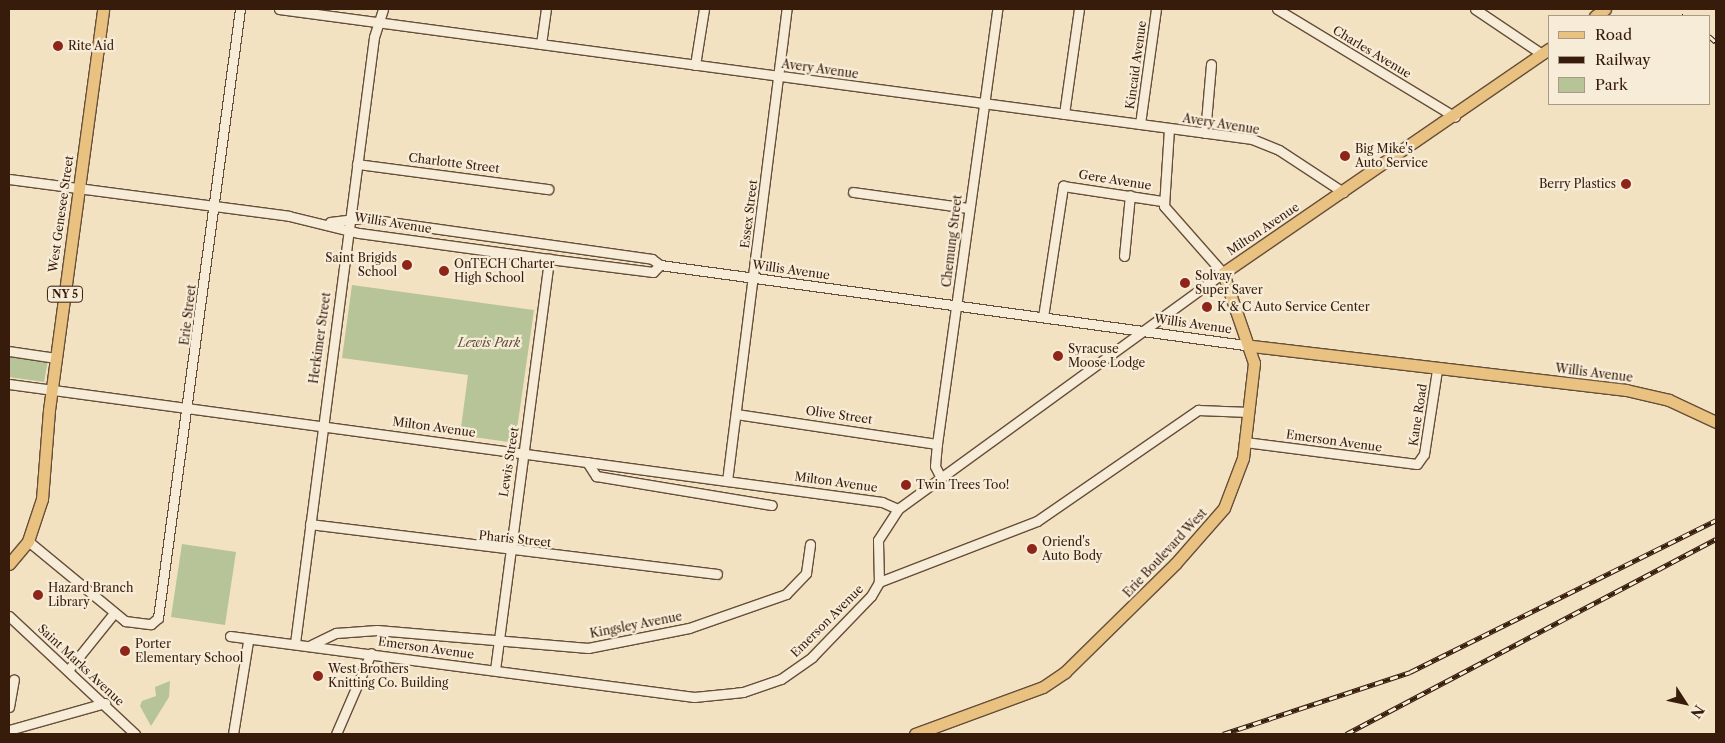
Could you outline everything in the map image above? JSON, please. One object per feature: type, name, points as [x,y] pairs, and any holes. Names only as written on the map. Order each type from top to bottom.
[{"type":"main road","name":"West Genesee Street","points":[[9,564],[28,541],[42,499],[52,389],[103,9]]},
{"type":"main road","name":"Milton Avenue","points":[[1223,273],[1455,117],[1545,52]]},
{"type":"main road","name":"Erie Boulevard West","points":[[914,734],[1043,687],[1086,653],[1224,508],[1238,482],[1245,442],[1249,412],[1252,346],[1223,273]]},
{"type":"main road","name":"Willis Avenue","points":[[1252,346],[1654,395],[1716,422]]},
{"type":"street","name":"Erie Street","points":[[114,613],[125,620],[154,623],[160,613],[240,9]]},
{"type":"street","name":"Avery Avenue","points":[[280,9],[1140,124],[1261,142],[1343,192]]},
{"type":"street","name":"Herkimer Street","points":[[295,643],[321,426],[357,164],[378,22],[383,9]]},
{"type":"street","points":[[541,44],[546,9]]},
{"type":"street","points":[[696,65],[704,9]]},
{"type":"street","name":"Essex Street","points":[[727,481],[787,9]]},
{"type":"street","name":"Chemung Street","points":[[940,476],[936,466],[938,444],[997,9]]},
{"type":"street","points":[[1064,114],[1079,9]]},
{"type":"street","name":"Kincaid Avenue","points":[[1140,124],[1156,9]]},
{"type":"street","name":"Charles Avenue","points":[[1277,9],[1455,117]]},
{"type":"street","points":[[1474,9],[1545,52]]},
{"type":"street","points":[[1205,133],[1212,64]]},
{"type":"street","name":"Gere Avenue","points":[[1043,317],[1060,191],[1068,185],[1162,200],[1168,128]]},
{"type":"street","name":"Charlotte Street","points":[[357,164],[548,189]]},
{"type":"street","name":"Willis Avenue","points":[[9,178],[330,222],[348,230],[653,272],[660,266]]},
{"type":"street","points":[[853,192],[969,208]]},
{"type":"street","points":[[1124,256],[1130,195]]},
{"type":"street","points":[[1162,200],[1167,212],[1223,273]]},
{"type":"street","name":"Willis Avenue","points":[[330,222],[350,217],[652,259],[660,266],[1252,346]]},
{"type":"street","name":"Lewis Street","points":[[494,670],[508,551],[550,258]]},
{"type":"street","name":"Milton Avenue","points":[[9,384],[882,502],[898,509],[940,476],[1223,273]]},
{"type":"street","points":[[9,351],[56,358]]},
{"type":"street","name":"Kane Road","points":[[1420,463],[1437,370]]},
{"type":"street","name":"Emerson Avenue","points":[[230,636],[248,640],[310,644],[694,697],[743,692],[780,679],[812,657],[871,596],[879,582],[1036,521],[1198,410],[1249,412]]},
{"type":"street","name":"Olive Street","points":[[736,414],[938,444]]},
{"type":"street","name":"Emerson Avenue","points":[[1245,442],[1420,463]]},
{"type":"street","points":[[587,462],[596,476],[772,505]]},
{"type":"street","points":[[879,582],[878,540],[898,509]]},
{"type":"street","name":"Pharis Street","points":[[310,524],[508,551],[717,574]]},
{"type":"street","points":[[28,541],[114,613],[69,669]]},
{"type":"street","name":"Kingsley Avenue","points":[[310,644],[330,635],[377,630],[588,648],[711,621],[791,591],[806,573],[810,544]]},
{"type":"street","name":"Saint Marks Avenue","points":[[9,616],[69,669],[135,734]]},
{"type":"street","points":[[233,734],[248,640]]},
{"type":"street","points":[[336,734],[371,653]]},
{"type":"street","points":[[9,706],[14,679]]},
{"type":"street","points":[[9,730],[105,703]]},
{"type":"green space","name":"Lewis Park","points":[[352,285],[534,310],[515,443],[460,435],[468,375],[342,358]]},
{"type":"green space","points":[[9,355],[48,360],[44,382],[9,377]]},
{"type":"green space","points":[[182,544],[236,552],[225,625],[171,617]]},
{"type":"green space","points":[[170,681],[169,697],[151,726],[140,706],[142,701],[156,696],[155,687]]},
{"type":"railway","points":[[1710,37],[1716,42]]},
{"type":"railway","points":[[1223,734],[1410,672],[1716,520]]},
{"type":"railway","points":[[1346,734],[1716,539]]},
{"type":"place","name":"Rite Aid","points":[[58,46]]},
{"type":"place","name":"Big Mike's Auto Service","points":[[1345,156]]},
{"type":"place","name":"Berry Plastics","points":[[1626,184]]},
{"type":"place","name":"Saint Brigids School","points":[[407,265]]},
{"type":"place","name":"OnTECH Charter High School","points":[[444,271]]},
{"type":"place","name":"Solvay Super Saver","points":[[1185,283]]},
{"type":"place","name":"K & C Auto Service Center","points":[[1207,307]]},
{"type":"place","name":"Syracuse Moose Lodge","points":[[1058,356]]},
{"type":"place","name":"Twin Trees Too!","points":[[906,485]]},
{"type":"place","name":"Oriend's Auto Body","points":[[1032,549]]},
{"type":"place","name":"Hazard Branch Library","points":[[38,595]]},
{"type":"place","name":"Porter Elementary School","points":[[125,651]]},
{"type":"place","name":"West Brothers Knitting Co. Building","points":[[318,676]]}]
